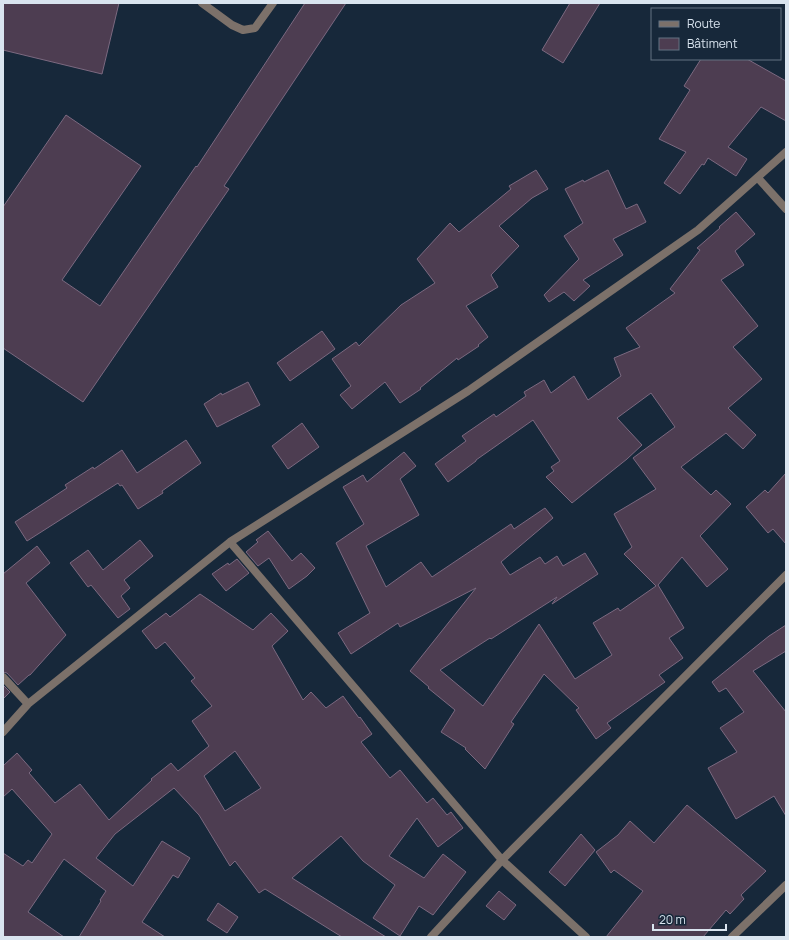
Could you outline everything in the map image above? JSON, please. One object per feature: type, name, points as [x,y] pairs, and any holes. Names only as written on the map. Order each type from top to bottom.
[{"type":"street","points":[[202,3],[232,25],[243,30],[255,28],[273,3]]},
{"type":"street","points":[[3,732],[28,704],[230,542],[468,391],[698,230],[786,152]]},
{"type":"street","points":[[758,178],[786,209]]},
{"type":"street","points":[[230,542],[502,860],[586,937]]},
{"type":"street","points":[[431,937],[502,860],[786,575]]},
{"type":"street","points":[[3,677],[28,704]]},
{"type":"street","points":[[732,937],[786,885]]},
{"type":"building","points":[[3,3],[119,3],[102,74],[3,50]]},
{"type":"building","points":[[305,3],[346,3],[224,186],[229,189],[83,402],[3,348],[3,207],[66,115],[141,166],[62,280],[100,306],[196,166],[197,167]]},
{"type":"building","points":[[570,3],[600,3],[563,63],[542,50]]},
{"type":"building","points":[[700,60],[749,60],[786,81],[786,121],[761,107],[728,147],[747,159],[736,176],[708,158],[680,194],[664,183],[686,152],[659,139],[690,90],[684,86]]},
{"type":"building","points":[[536,170],[548,189],[532,198],[499,226],[519,246],[491,275],[498,287],[466,306],[488,337],[478,345],[479,346],[458,360],[457,358],[420,388],[421,389],[400,403],[385,382],[352,409],[340,395],[351,386],[332,359],[356,342],[359,346],[401,305],[435,283],[417,259],[450,223],[459,232],[511,189],[509,186]]},
{"type":"building","points":[[608,170],[626,209],[637,204],[646,222],[613,239],[623,255],[583,280],[590,286],[574,301],[564,292],[549,302],[544,295],[579,259],[564,236],[583,223],[565,189],[583,180],[584,182]]},
{"type":"building","points":[[736,212],[755,234],[735,251],[744,265],[721,280],[758,326],[733,347],[762,379],[728,408],[756,435],[743,449],[726,433],[681,467],[711,495],[716,490],[731,504],[700,536],[728,569],[707,587],[682,557],[658,585],[684,628],[669,638],[683,658],[659,675],[665,682],[607,723],[611,728],[596,739],[576,710],[579,708],[544,674],[511,722],[514,724],[485,769],[465,749],[466,748],[441,732],[455,710],[410,671],[476,588],[400,627],[398,623],[351,654],[338,633],[370,613],[336,543],[364,524],[343,487],[363,475],[367,482],[404,452],[416,466],[400,479],[419,515],[366,546],[386,587],[421,562],[432,577],[511,524],[514,529],[545,508],[553,518],[501,562],[510,575],[540,557],[545,564],[557,556],[563,566],[585,553],[598,574],[552,604],[557,597],[440,670],[483,706],[539,624],[575,679],[612,655],[593,623],[618,608],[620,611],[656,586],[624,554],[632,547],[614,514],[656,489],[633,458],[675,427],[651,393],[617,418],[642,445],[627,459],[572,503],[546,477],[554,471],[551,467],[560,461],[533,420],[476,460],[448,482],[435,464],[466,441],[462,436],[494,414],[496,417],[526,396],[524,392],[544,380],[551,393],[574,376],[588,400],[621,376],[614,358],[640,347],[626,328],[675,293],[670,289],[700,250],[697,248]]},
{"type":"building","points":[[322,331],[335,349],[290,381],[277,363]]},
{"type":"building","points":[[248,382],[260,405],[217,427],[204,404],[221,393],[222,395]]},
{"type":"building","points":[[302,423],[319,447],[288,469],[272,446]]},
{"type":"building","points":[[186,440],[201,463],[162,491],[163,493],[138,509],[122,485],[120,486],[118,483],[27,541],[15,522],[67,488],[65,485],[93,467],[94,469],[122,450],[137,473]]},
{"type":"building","points":[[786,473],[786,544],[773,529],[768,533],[746,507],[765,490],[768,493]]},
{"type":"building","points":[[268,531],[292,561],[301,553],[315,568],[289,589],[269,558],[258,566],[246,552],[258,542],[256,540]]},
{"type":"building","points":[[140,540],[153,556],[124,580],[130,588],[121,596],[130,609],[118,618],[91,585],[88,587],[70,563],[88,550],[103,570]]},
{"type":"building","points":[[37,546],[50,563],[26,583],[66,635],[30,675],[18,685],[7,673],[3,672],[3,574]]},
{"type":"building","points":[[237,559],[249,573],[226,591],[212,574],[228,563],[229,565]]},
{"type":"building","points":[[200,594],[253,630],[271,613],[288,631],[272,646],[303,700],[311,692],[326,708],[343,696],[372,734],[361,742],[390,778],[400,770],[427,803],[433,798],[447,815],[451,812],[463,828],[438,847],[417,818],[389,856],[424,878],[443,854],[466,872],[433,915],[419,906],[400,936],[373,918],[395,885],[363,861],[341,836],[292,878],[386,937],[342,937],[265,889],[259,893],[235,861],[230,866],[199,815],[174,788],[115,834],[96,858],[133,886],[162,841],[190,858],[178,878],[173,875],[142,922],[165,937],[79,937],[106,891],[64,859],[28,912],[64,937],[3,937],[3,853],[23,866],[28,860],[32,863],[52,834],[12,789],[3,797],[3,766],[17,753],[32,770],[29,773],[55,803],[80,784],[109,820],[152,780],[151,779],[171,763],[178,771],[209,746],[192,721],[212,706],[191,681],[195,678],[165,642],[156,649],[142,631],[166,613],[170,617]],"holes":[[[235,751],[261,788],[225,811],[204,776]]]},
{"type":"building","points":[[786,625],[786,651],[753,671],[786,712],[786,816],[774,796],[736,819],[708,768],[737,752],[720,728],[744,712],[726,688],[719,692],[712,682],[769,636]]},
{"type":"building","points":[[3,685],[10,692],[3,699]]},
{"type":"building","points":[[687,805],[766,871],[741,895],[744,899],[730,914],[726,910],[703,937],[606,937],[643,891],[614,870],[611,873],[596,852],[618,835],[630,821],[654,843]]},
{"type":"building","points":[[581,834],[595,850],[565,886],[549,872]]},
{"type":"building","points":[[499,891],[516,905],[504,920],[486,906]]},
{"type":"building","points":[[218,903],[238,917],[227,933],[207,920]]}]
